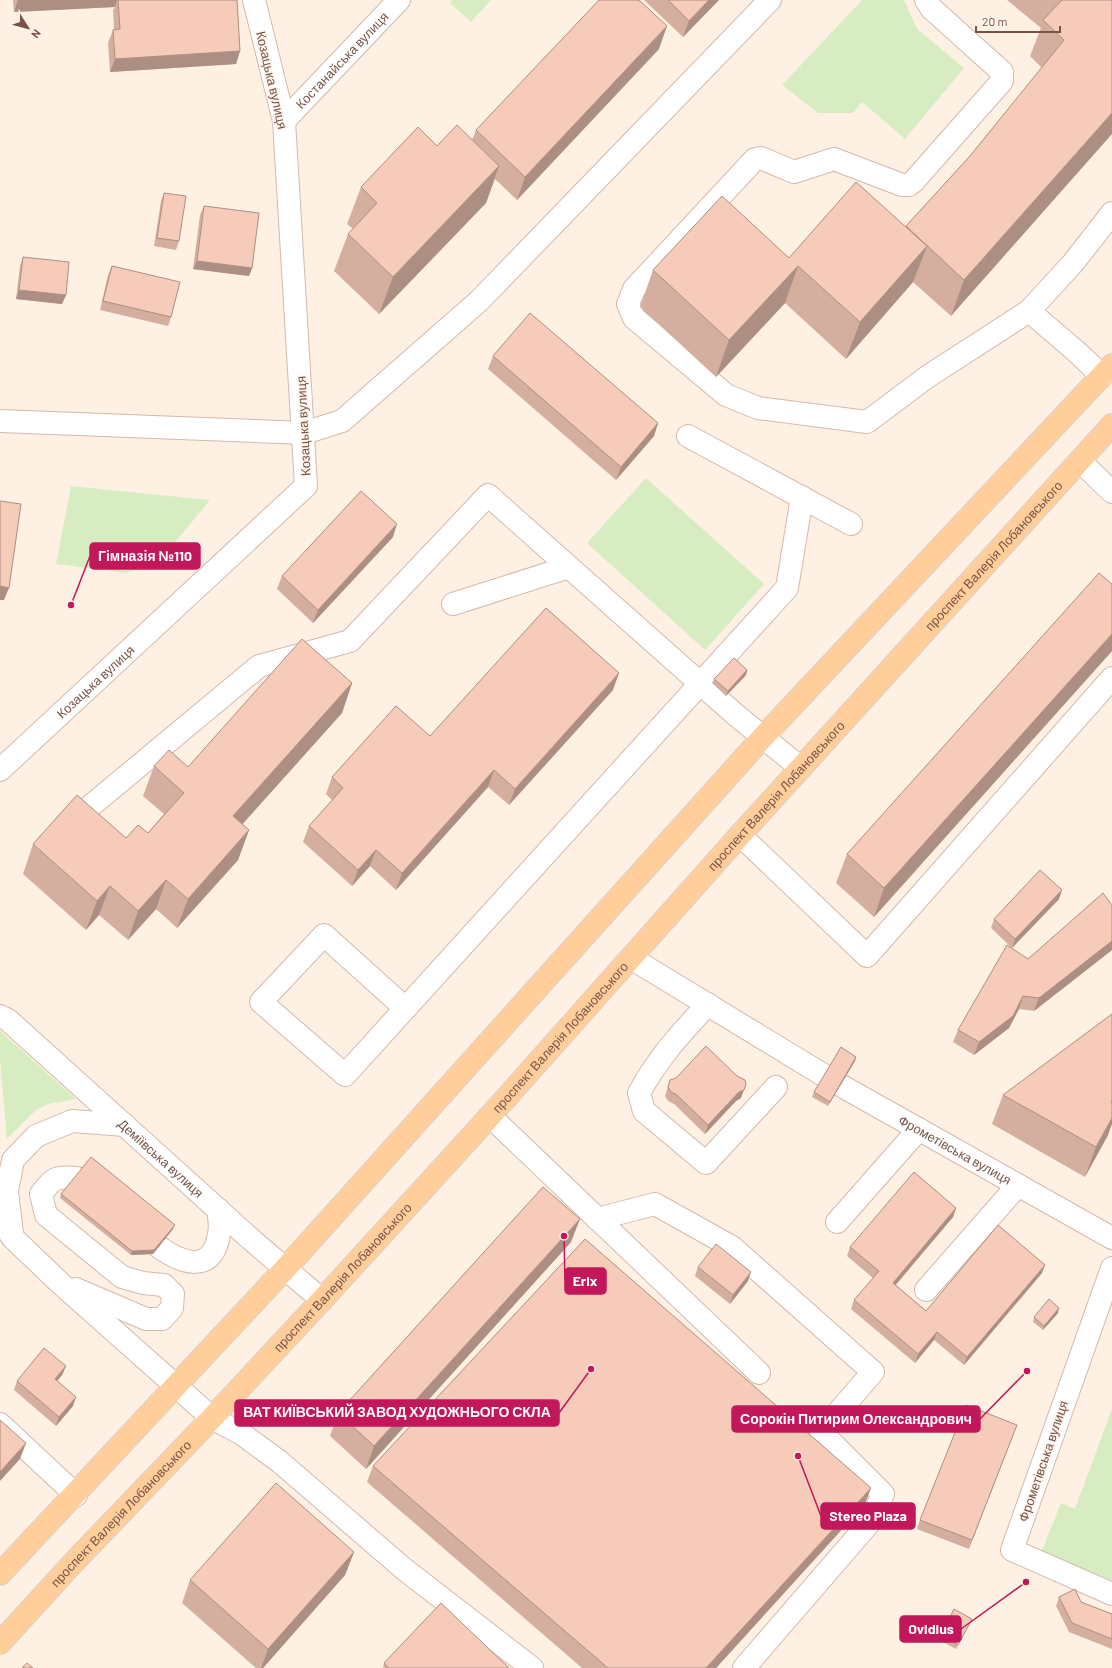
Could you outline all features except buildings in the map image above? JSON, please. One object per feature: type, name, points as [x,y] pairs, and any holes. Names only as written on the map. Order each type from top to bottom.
[{"type":"main road","points":[[0,1574],[176,1388],[285,1269],[763,738],[1107,371]]},
{"type":"main road","name":"проспект Валерія Лобановського","points":[[0,1643],[72,1563],[212,1418],[322,1300],[490,1116],[801,768],[1112,425]]},
{"type":"street","name":"Козацька вулиця","points":[[0,770],[306,486],[284,121],[254,0]]},
{"type":"street","name":"Костанайська вулиця","points":[[284,121],[399,0]]},
{"type":"street","points":[[0,421],[304,433],[342,420],[479,301],[770,0]]},
{"type":"street","points":[[926,0],[931,8],[1002,72],[1004,77],[913,182],[909,185],[902,185],[834,159],[794,172],[761,158],[754,159],[634,289],[628,304],[634,318],[726,395],[758,408],[866,422],[927,377],[1029,311],[1073,263],[1112,213]]},
{"type":"street","points":[[1029,311],[1078,353],[1107,371]]},
{"type":"street","points":[[688,436],[851,524]]},
{"type":"street","points":[[1080,461],[1112,492]]},
{"type":"street","points":[[87,809],[259,666],[350,641],[488,495],[701,684],[763,738],[801,768]]},
{"type":"street","points":[[405,1008],[324,935],[261,1002],[345,1075],[787,588],[802,497]]},
{"type":"street","points":[[453,604],[569,567]]},
{"type":"street","points":[[740,836],[785,876],[867,956],[1112,678]]},
{"type":"street","name":"Фрометівська вулиця","points":[[631,958],[833,1080],[1112,1238]]},
{"type":"street","points":[[708,1004],[668,1047],[651,1070],[638,1092],[644,1111],[706,1163],[776,1087]]},
{"type":"street","name":"Деміївська вулиця","points":[[0,1016],[8,1020],[285,1269],[322,1300]]},
{"type":"street","points":[[490,1116],[759,1373]]},
{"type":"street","points":[[12,1237],[7,1191],[13,1160],[36,1136],[72,1121],[124,1125]]},
{"type":"street","points":[[837,1222],[919,1129]]},
{"type":"street","points":[[60,1283],[146,1319],[162,1319],[172,1308],[173,1294],[164,1285],[143,1283],[122,1277],[46,1215],[42,1194],[51,1181],[62,1177],[76,1178]]},
{"type":"street","points":[[926,1290],[1018,1185]]},
{"type":"street","points":[[597,1219],[655,1204],[732,1247],[873,1372],[821,1432],[883,1494],[871,1521],[744,1668]]},
{"type":"street","points":[[159,1246],[174,1257],[191,1262],[206,1259],[216,1248],[220,1233],[218,1209]]},
{"type":"street","points":[[0,1218],[12,1237],[60,1283],[176,1388],[212,1418],[242,1434],[280,1462],[404,1569],[532,1668]]},
{"type":"street","name":"Фрометівська вулиця","points":[[1112,1268],[1012,1550],[1112,1594]]},
{"type":"street","points":[[0,1424],[76,1495]]},
{"type":"green space","points":[[453,0],[491,0],[471,22],[450,3]]},
{"type":"green space","points":[[862,0],[904,0],[917,29],[964,68],[905,139],[862,102],[853,113],[818,113],[782,85]]},
{"type":"green space","points":[[646,478],[764,584],[705,650],[587,543]]},
{"type":"green space","points":[[71,486],[210,500],[159,562],[127,573],[56,564]]},
{"type":"green space","points":[[0,1031],[76,1099],[48,1104],[36,1110],[7,1139],[0,1061]]},
{"type":"green space","points":[[1112,1409],[1112,1583],[1041,1553],[1061,1503],[1075,1509]]},
{"type":"place","name":"Гімназія №110","points":[[71,605]]},
{"type":"place","name":"Erix","points":[[564,1236]]},
{"type":"place","name":"ВАТ КИЇВСЬКИЙ ЗАВОД ХУДОЖНЬОГО СКЛА","points":[[591,1369]]},
{"type":"place","name":"Сорокін Питирим Олександрович","points":[[1027,1371]]},
{"type":"place","name":"Stereo Plaza","points":[[798,1456]]},
{"type":"place","name":"Ovidius","points":[[1026,1582]]}]
